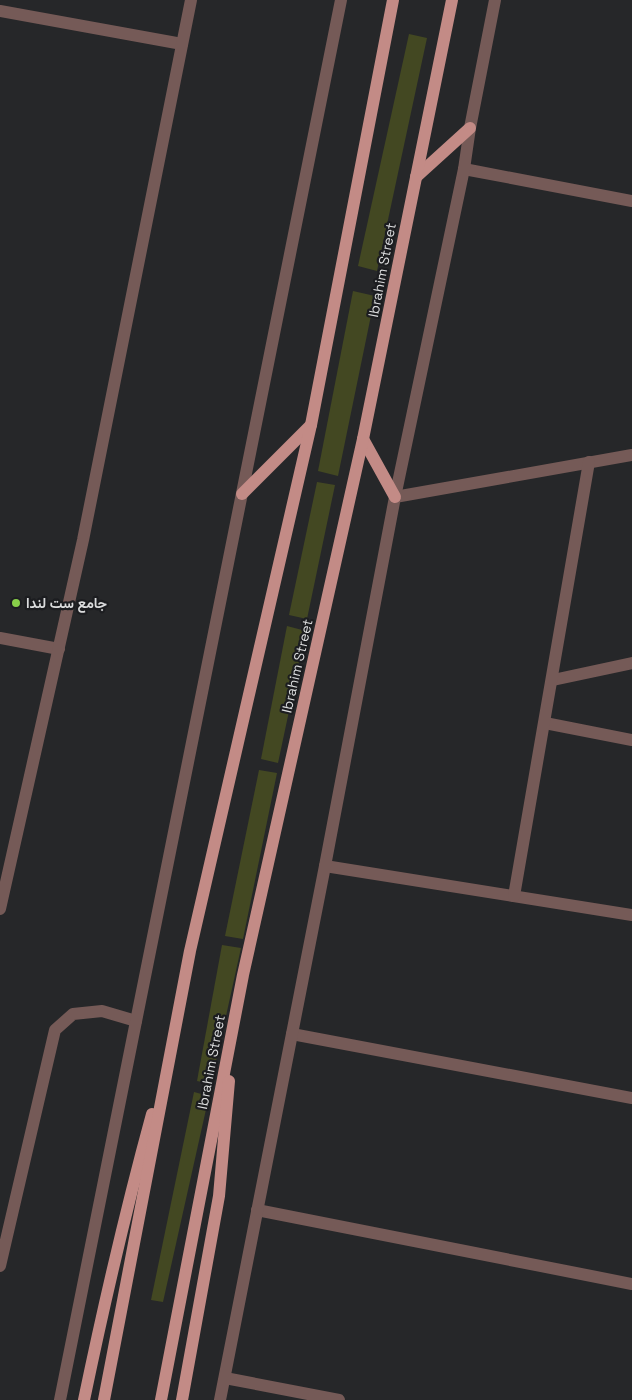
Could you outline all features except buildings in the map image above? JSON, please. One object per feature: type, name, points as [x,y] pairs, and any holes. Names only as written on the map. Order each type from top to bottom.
[{"type":"main road","points":[[84,1400],[129,1197],[160,1083],[310,425],[393,0]]},
{"type":"main road","name":"Ibrahim Street","points":[[161,1400],[242,975],[363,438],[452,0]]},
{"type":"main road","points":[[416,178],[470,128]]},
{"type":"main road","points":[[242,494],[310,425]]},
{"type":"main road","points":[[363,438],[395,496]]},
{"type":"main road","points":[[104,1400],[120,1326],[190,950]]},
{"type":"main road","points":[[182,1400],[219,1196],[230,1071],[242,975]]},
{"type":"street","points":[[0,908],[85,530],[191,0]]},
{"type":"street","points":[[60,1400],[341,0]]},
{"type":"street","points":[[220,1400],[325,866],[395,496],[464,169],[495,0]]},
{"type":"street","points":[[0,12],[182,44]]},
{"type":"street","points":[[464,169],[632,201]]},
{"type":"street","points":[[395,496],[632,455]]},
{"type":"street","points":[[514,896],[553,680],[589,462]]},
{"type":"street","points":[[0,638],[59,649]]},
{"type":"street","points":[[553,680],[632,663]]},
{"type":"street","points":[[545,723],[632,740]]},
{"type":"street","points":[[325,866],[632,915]]},
{"type":"street","points":[[0,1266],[55,1030],[73,1014],[102,1011],[136,1022]]},
{"type":"street","points":[[292,1034],[632,1098]]},
{"type":"street","points":[[258,1210],[632,1284]]},
{"type":"street","points":[[225,1378],[339,1400]]},
{"type":"green space","points":[[409,34],[427,38],[377,271],[358,266]]},
{"type":"green space","points":[[353,291],[375,296],[338,476],[318,471]]},
{"type":"green space","points":[[317,482],[335,485],[307,619],[289,615]]},
{"type":"green space","points":[[287,626],[306,631],[278,763],[261,759]]},
{"type":"green space","points":[[259,770],[277,773],[243,939],[225,936]]},
{"type":"green space","points":[[222,945],[241,948],[211,1084],[197,1081]]},
{"type":"green space","points":[[194,1092],[209,1096],[163,1302],[151,1300]]},
{"type":"place","name":"جامع ست لندا","points":[[16,603]]}]
